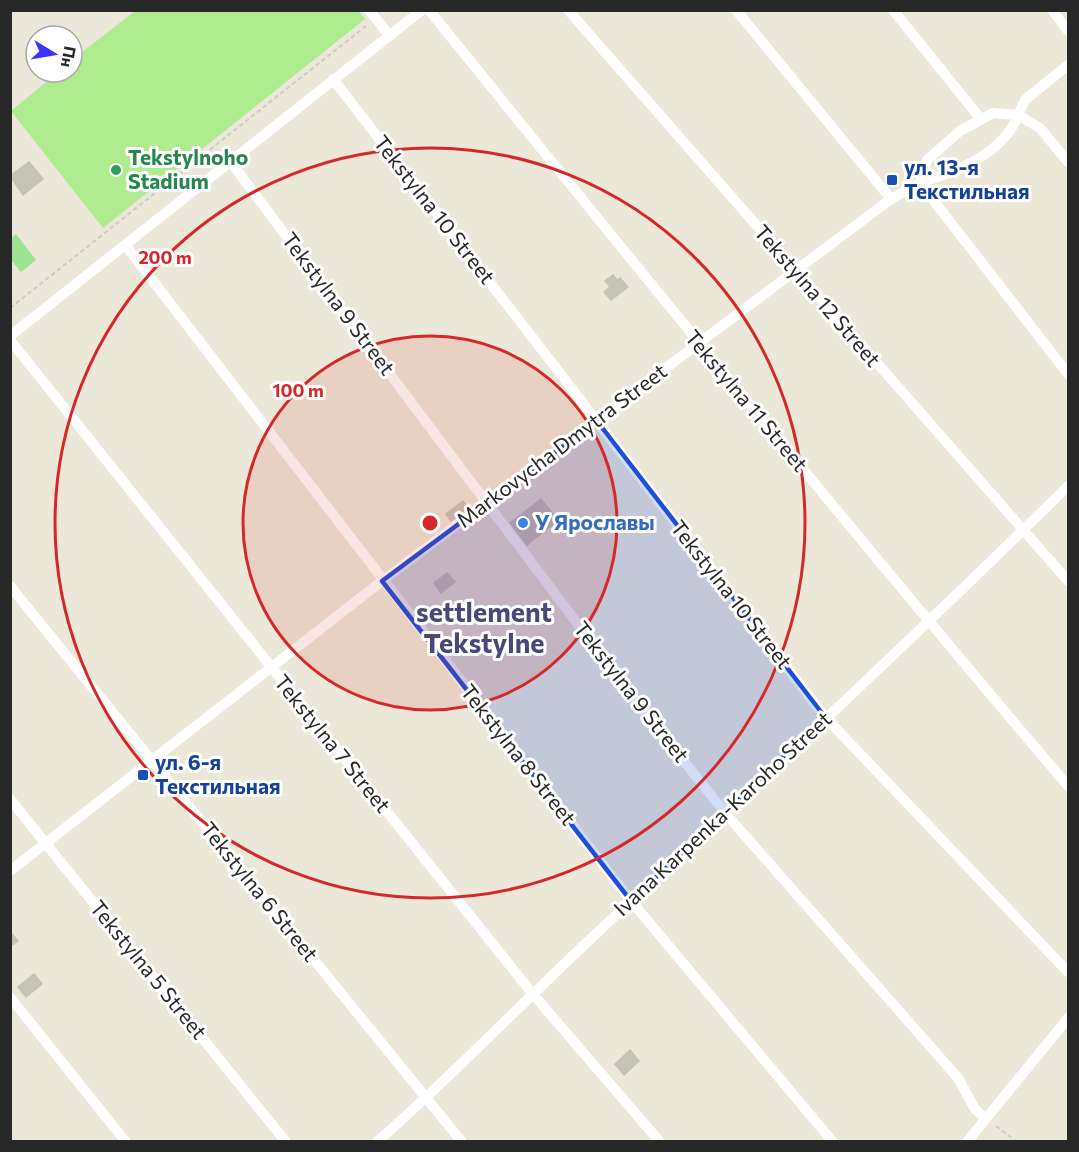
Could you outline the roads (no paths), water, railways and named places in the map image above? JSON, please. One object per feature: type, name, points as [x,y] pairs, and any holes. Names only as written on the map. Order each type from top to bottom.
[{"type":"street","points":[[10,336],[422,10]]},
{"type":"street","name":"Tekstylna 11 Street","points":[[429,10],[697,342],[1068,786]]},
{"type":"street","name":"Tekstylna 12 Street","points":[[568,10],[1068,581]]},
{"type":"street","points":[[736,10],[891,199]]},
{"type":"street","points":[[893,10],[981,118]]},
{"type":"street","points":[[1052,10],[1068,31]]},
{"type":"street","points":[[373,14],[390,36]]},
{"type":"street","name":"Markovycha Dmytra Street","points":[[10,871],[382,581],[488,504],[697,342],[891,199],[920,183],[961,170],[1005,137],[1025,100],[1068,65]]},
{"type":"street","name":"Tekstylna 10 Street","points":[[333,79],[825,717],[1068,972]]},
{"type":"street","points":[[1068,162],[1040,128],[1018,115],[993,113],[960,131],[927,160],[920,183],[1068,374]]},
{"type":"street","name":"Tekstylna 9 Street","points":[[230,161],[624,687],[726,814],[958,1078],[975,1109],[986,1119]]},
{"type":"street","name":"Tekstylna 8 Street","points":[[126,246],[382,581],[631,901],[833,1142]]},
{"type":"street","name":"Tekstylna 7 Street","points":[[10,340],[532,993],[660,1142]]},
{"type":"street","name":"Ivana Karpenka-Karoho Street","points":[[376,1142],[427,1098],[532,993],[726,814],[1068,486]]},
{"type":"street","name":"Tekstylna 6 Street","points":[[10,586],[462,1142]]},
{"type":"street","name":"Tekstylna 5 Street","points":[[10,799],[286,1142]]},
{"type":"street","points":[[10,997],[126,1142]]},
{"type":"street","points":[[967,1142],[1068,1018]]},
{"type":"place","name":"Tekstylnoho Stadium","points":[[116,170]]},
{"type":"place","name":"ул. 13-я Текстильная","points":[[892,180]]},
{"type":"place","name":"У Ярославы","points":[[523,523]]},
{"type":"place","name":"ул. 6-я Текстильная","points":[[143,775]]},
{"type":"district","name":"settlement Tekstylne","points":[[484,628]]}]
